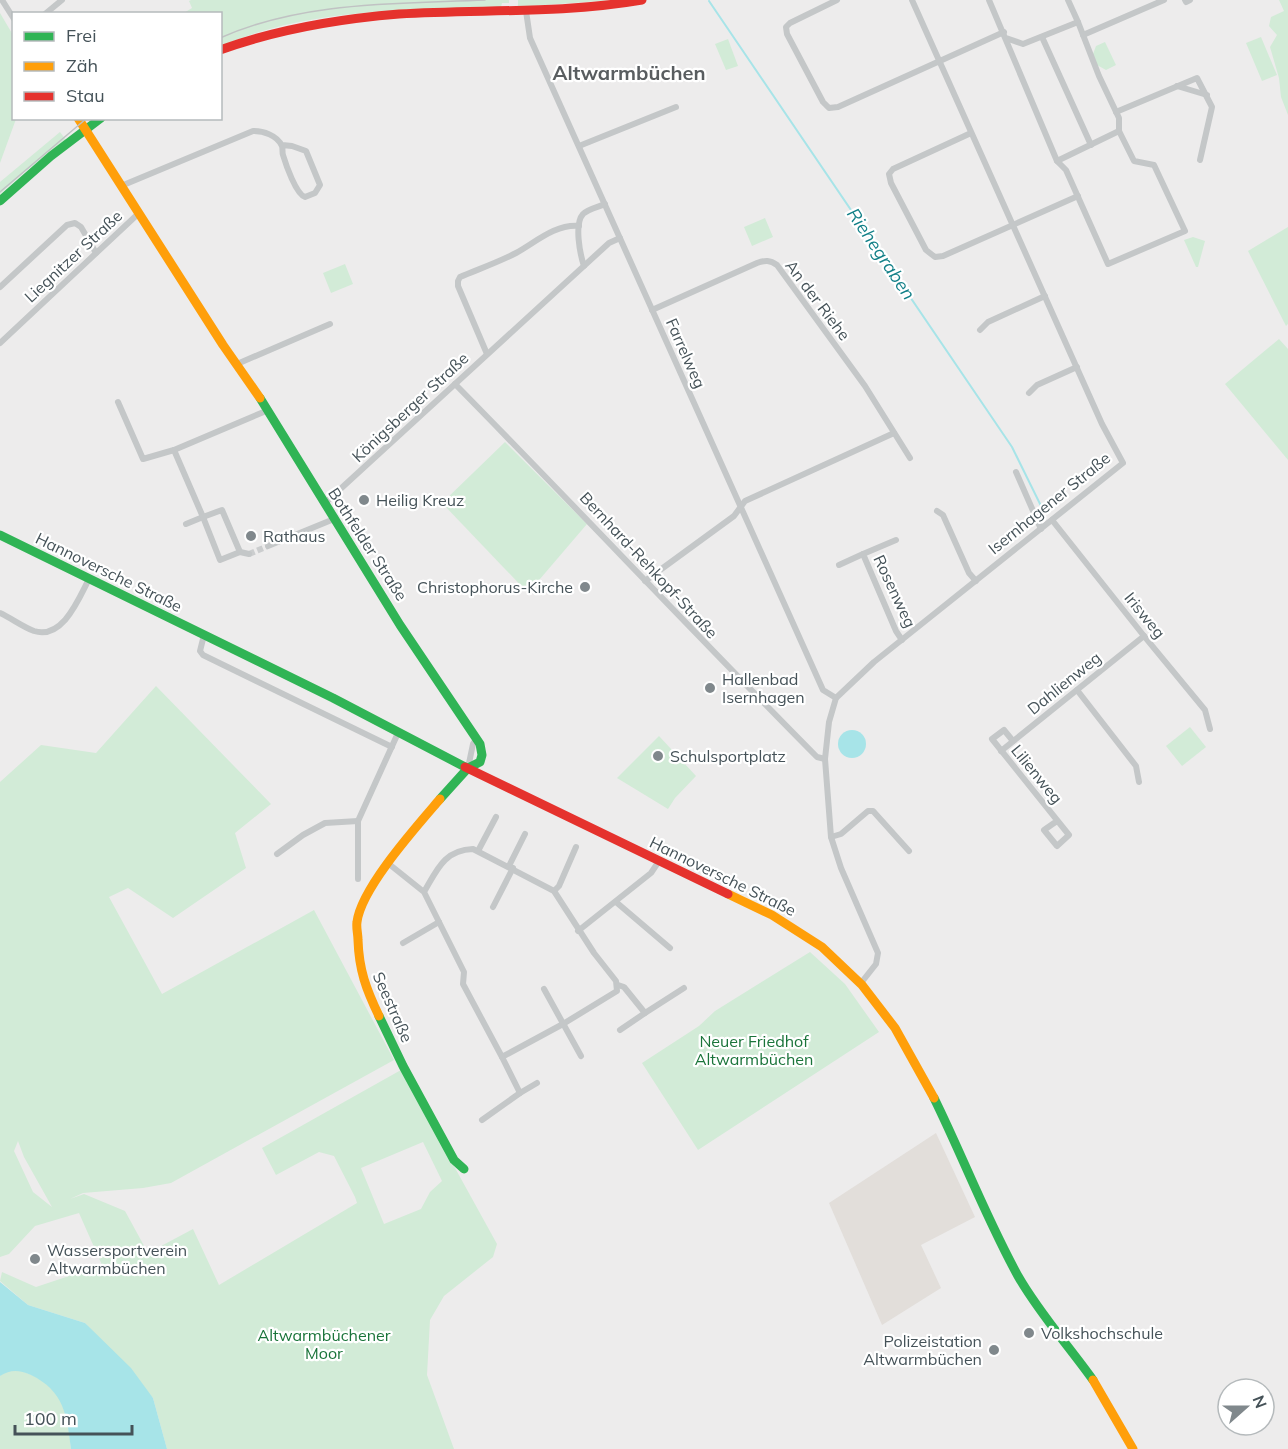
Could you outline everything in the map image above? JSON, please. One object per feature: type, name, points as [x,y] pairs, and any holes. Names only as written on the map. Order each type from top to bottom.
[{"type":"main road","points":[[222,49],[272,33],[332,21],[392,15],[600,6],[642,0]]},
{"type":"main road","name":"Bothfelder Straße","points":[[79,120],[237,364],[324,504],[477,738],[482,754],[480,762],[468,768]]},
{"type":"main road","points":[[0,201],[51,156],[98,120]]},
{"type":"main road","name":"Hannoversche Straße","points":[[0,535],[792,926],[829,952],[861,983],[896,1028],[926,1080],[1019,1279],[1092,1378],[1134,1449]]},
{"type":"main road","name":"Seestraße","points":[[464,1169],[454,1160],[403,1066],[365,987],[359,963],[357,922],[363,900],[414,830],[468,768]]},
{"type":"street","points":[[2,0],[12,16]]},
{"type":"street","points":[[47,12],[60,0]]},
{"type":"street","points":[[837,0],[786,27],[792,44],[823,102],[829,108],[838,107],[939,61],[1005,35],[1023,44],[1078,22]]},
{"type":"street","name":"Isernhagener Straße","points":[[836,698],[850,683],[902,640],[1123,463],[1114,448],[1012,225],[912,0]]},
{"type":"street","points":[[989,0],[1057,161],[1066,170],[1108,264],[1185,231],[1154,165],[1134,161],[1119,131],[1119,118],[1068,0]]},
{"type":"street","points":[[1083,35],[1161,0]]},
{"type":"street","points":[[1185,0],[1186,2],[1190,0]]},
{"type":"street","name":"Farrelweg","points":[[526,11],[530,38],[823,690],[836,698]]},
{"type":"street","points":[[1042,37],[1091,145]]},
{"type":"street","points":[[1116,112],[1197,78],[1212,107],[1200,160]]},
{"type":"street","points":[[1177,85],[1207,95]]},
{"type":"street","points":[[579,146],[676,107]]},
{"type":"street","points":[[121,186],[253,131],[263,131],[274,137],[282,146],[299,193],[305,197],[315,192],[320,185],[306,151],[292,146],[282,146]]},
{"type":"street","points":[[1057,161],[1119,131]]},
{"type":"street","points":[[971,133],[893,169],[889,174],[891,183],[926,250],[935,256],[944,256],[1078,196]]},
{"type":"street","points":[[584,266],[579,252],[579,226],[584,213],[605,204]]},
{"type":"street","name":"Liegnitzer Straße","points":[[0,343],[139,213]]},
{"type":"street","points":[[0,287],[67,225],[75,223],[81,227],[96,253]]},
{"type":"street","name":"Königsberger Straße","points":[[487,354],[458,286],[460,277],[517,253],[535,240],[566,226],[579,226]]},
{"type":"street","name":"Königsberger Straße","points":[[324,504],[609,243],[620,238]]},
{"type":"street","name":"An der Riehe","points":[[652,310],[764,260],[771,261],[777,265],[865,386],[910,458]]},
{"type":"street","points":[[980,330],[988,322],[1045,296]]},
{"type":"street","points":[[237,364],[330,324]]},
{"type":"street","points":[[1029,393],[1037,385],[1077,367]]},
{"type":"street","name":"Bernhard-Rehkopf-Straße","points":[[455,384],[707,646],[818,757],[825,759]]},
{"type":"street","points":[[118,402],[143,459],[174,450],[266,411]]},
{"type":"street","points":[[645,581],[734,516],[745,501],[894,433]]},
{"type":"street","points":[[174,450],[220,560],[240,552],[249,554]]},
{"type":"street","points":[[1016,472],[1041,529]]},
{"type":"street","points":[[186,524],[222,510],[240,552]]},
{"type":"street","points":[[937,512],[942,514],[969,573],[976,581]]},
{"type":"street","points":[[268,546],[334,519]]},
{"type":"street","name":"Irisweg","points":[[1053,520],[1205,710],[1210,729]]},
{"type":"street","name":"Rosenweg","points":[[839,565],[896,540]]},
{"type":"street","name":"Rosenweg","points":[[863,554],[902,640]]},
{"type":"street","points":[[1,616],[36,632],[50,630],[65,622],[89,579]]},
{"type":"street","points":[[204,635],[200,651],[203,655],[392,747]]},
{"type":"street","name":"Dahlienweg","points":[[1001,750],[1144,636]]},
{"type":"street","points":[[1077,690],[1136,766],[1138,782]]},
{"type":"street","points":[[836,698],[829,722],[825,759],[831,837],[841,868],[878,953],[876,964],[861,983]]},
{"type":"street","name":"Lilienweg","points":[[1013,741],[1004,729],[992,739],[1057,820]]},
{"type":"street","points":[[358,879],[358,821],[398,733]]},
{"type":"street","points":[[831,837],[841,834],[868,811],[873,811],[909,851]]},
{"type":"street","points":[[477,851],[496,817]]},
{"type":"street","points":[[277,854],[303,835],[325,823],[358,821]]},
{"type":"street","points":[[493,907],[525,834]]},
{"type":"street","points":[[554,891],[559,886],[576,848]]},
{"type":"street","points":[[424,892],[444,859],[466,849],[477,851],[511,867],[554,891],[578,931],[618,985],[624,987],[645,1013]]},
{"type":"street","points":[[578,931],[651,873],[659,861]]},
{"type":"street","points":[[389,864],[424,892],[464,972],[463,984],[520,1094]]},
{"type":"street","points":[[616,902],[670,948]]},
{"type":"street","points":[[403,943],[439,922]]},
{"type":"street","points":[[502,1057],[617,991],[618,985]]},
{"type":"street","points":[[544,988],[581,1056]]},
{"type":"street","points":[[620,1030],[684,988]]},
{"type":"street","points":[[482,1120],[537,1083]]},
{"type":"shaded area","points":[[936,1133],[975,1217],[921,1245],[941,1288],[882,1325],[829,1203]]},
{"type":"green space","points":[[509,0],[509,3],[502,3],[501,7],[359,13],[323,18],[288,24],[222,46],[222,12],[185,12],[192,8],[189,1]]},
{"type":"green space","points":[[518,0],[614,0],[518,7]]},
{"type":"green space","points":[[1279,0],[1288,0],[1288,115],[1281,97],[1279,78],[1270,47],[1277,35],[1269,26],[1271,17],[1284,11]]},
{"type":"green space","points":[[0,13],[12,33],[12,120],[16,120],[0,163]]},
{"type":"green space","points":[[1261,37],[1277,75],[1262,81],[1246,43]]},
{"type":"green space","points":[[728,39],[738,66],[726,70],[715,44]]},
{"type":"green space","points":[[1105,42],[1116,65],[1106,70],[1097,65],[1093,54],[1096,46]]},
{"type":"green space","points":[[60,132],[66,140],[0,194],[0,182]]},
{"type":"green space","points":[[765,218],[773,237],[752,246],[744,227]]},
{"type":"green space","points":[[1288,227],[1288,324],[1286,326],[1248,251]]},
{"type":"green space","points":[[1193,237],[1205,241],[1198,267],[1184,240]]},
{"type":"green space","points":[[345,264],[353,284],[331,293],[323,273]]},
{"type":"green space","points":[[1279,339],[1288,349],[1288,460],[1225,384]]},
{"type":"green space","points":[[505,442],[587,524],[528,593],[442,503]]},
{"type":"green space","name":"Altwarmbüchener Moor","points":[[156,686],[271,804],[235,833],[246,868],[173,918],[128,888],[109,897],[162,994],[314,910],[394,1060],[171,1183],[143,1188],[83,1193],[70,1199],[84,1194],[125,1211],[148,1253],[193,1229],[219,1285],[357,1203],[334,1156],[319,1152],[276,1175],[262,1148],[401,1070],[497,1244],[493,1257],[444,1296],[430,1320],[427,1375],[454,1449],[167,1449],[153,1398],[85,1323],[28,1305],[0,1281],[2,1272],[36,1287],[102,1265],[79,1213],[35,1226],[9,1254],[0,1257],[0,782],[41,745],[96,753]],"holes":[[[18,1141],[24,1157],[52,1207],[33,1192],[14,1151]],[[423,1142],[442,1181],[430,1192],[421,1209],[384,1224],[361,1168]]]},
{"type":"green space","points":[[1190,727],[1206,747],[1182,766],[1166,746]]},
{"type":"green space","name":"Schulsportplatz","points":[[659,736],[696,776],[668,809],[617,778]]},
{"type":"green space","name":"Neuer Friedhof Altwarmbüchen","points":[[810,952],[845,984],[879,1032],[698,1150],[642,1063],[699,1026],[715,1011]]},
{"type":"green space","points":[[20,1370],[43,1381],[58,1396],[65,1413],[71,1449],[0,1449],[0,1376],[6,1371]]},
{"type":"water","points":[[852,730],[862,734],[866,744],[862,754],[852,758],[842,754],[838,744],[842,734]]},
{"type":"water","points":[[0,1282],[28,1305],[85,1323],[131,1368],[153,1398],[167,1449],[71,1449],[68,1425],[62,1405],[51,1389],[42,1381],[23,1372],[11,1371],[0,1376]]},
{"type":"waterway","name":"Riehegraben","points":[[709,1],[1012,447],[1044,512]]},
{"type":"tunnel","points":[[249,554],[268,546]]},
{"type":"tram line","points":[[222,37],[251,26],[317,11],[384,4],[485,0]]},
{"type":"tram line","points":[[0,192],[85,120]]},
{"type":"traffic: fast","points":[[0,201],[51,156],[98,120]]},
{"type":"traffic: fast","points":[[260,398],[400,625],[480,744],[482,755],[480,762],[468,768],[440,799]]},
{"type":"traffic: fast","points":[[0,535],[333,698],[465,767]]},
{"type":"traffic: fast","points":[[379,1016],[403,1066],[454,1160],[464,1169]]},
{"type":"traffic: fast","points":[[934,1098],[995,1232],[1018,1276],[1044,1316],[1093,1380]]},
{"type":"traffic: slow","points":[[79,120],[223,345],[260,398]]},
{"type":"traffic: slow","points":[[379,1016],[367,988],[360,961],[357,924],[361,908],[368,892],[391,858],[440,799]]},
{"type":"traffic: slow","points":[[728,894],[772,915],[822,947],[862,985],[895,1028],[934,1098]]},
{"type":"traffic: slow","points":[[1093,1380],[1133,1449]]},
{"type":"traffic: jam","points":[[222,49],[264,36],[353,19],[399,14],[581,7],[642,0]]},
{"type":"traffic: jam","points":[[465,767],[728,894]]},
{"type":"place","name":"Heilig Kreuz","points":[[364,500]]},
{"type":"place","name":"Rathaus","points":[[251,536]]},
{"type":"place","name":"Christophorus-Kirche","points":[[585,587]]},
{"type":"place","name":"Hallenbad Isernhagen","points":[[710,688]]},
{"type":"place","name":"Schulsportplatz","points":[[658,756]]},
{"type":"place","name":"Wassersportverein Altwarmbüchen","points":[[35,1259]]},
{"type":"place","name":"Volkshochschule","points":[[1029,1333]]},
{"type":"place","name":"Polizeistation Altwarmbüchen","points":[[994,1350]]},
{"type":"district","name":"Altwarmbüchen","points":[[629,73]]}]
